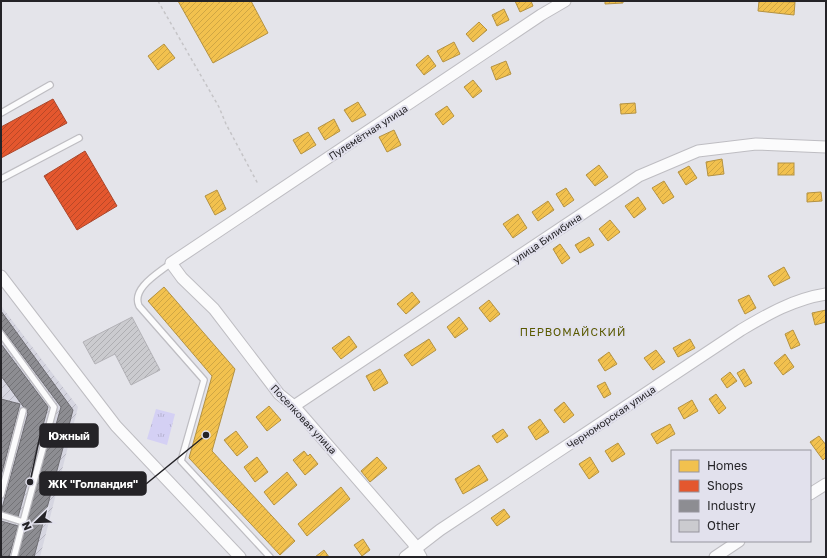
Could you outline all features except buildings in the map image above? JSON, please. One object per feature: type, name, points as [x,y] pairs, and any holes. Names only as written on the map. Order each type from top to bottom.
[{"type":"street","name":"Пулемётная улица","points":[[171,262],[541,15],[565,1]]},
{"type":"street","name":"улица Билибина","points":[[294,406],[639,176],[661,165],[698,151],[756,144],[826,147]]},
{"type":"street","name":"Поселковая улица","points":[[171,262],[182,278],[214,309],[279,394],[294,406],[419,553]]},
{"type":"street","points":[[1,276],[116,426],[240,557]]},
{"type":"street","name":"Черноморская улица","points":[[405,557],[419,553],[421,544],[440,530],[742,330],[788,304],[812,296],[826,294]]},
{"type":"street","points":[[811,493],[826,484]]},
{"type":"street","points":[[715,557],[738,542]]},
{"type":"lane","points":[[1,113],[50,85]]},
{"type":"lane","points":[[1,179],[79,138]]},
{"type":"lane","points":[[171,262],[139,290],[137,298],[139,306],[204,380],[181,461],[270,557]]},
{"type":"lane","points":[[1,334],[54,407],[14,557]]},
{"type":"lane","points":[[1,496],[23,411]]},
{"type":"lane","points":[[1,515],[24,522]]},
{"type":"path","points":[[158,1],[219,107],[226,124],[258,184]]},
{"type":"shaded area","points":[[1,306],[78,407],[40,557],[1,557]]},
{"type":"green space","points":[[156,409],[175,414],[167,445],[147,439]]},
{"type":"place","name":"ЖК \"Голландия\"","points":[[206,435]]},
{"type":"place","name":"Южный","points":[[30,482]]},
{"type":"district","name":"ПЕРВОМАЙСКИЙ","points":[[573,331]]}]
